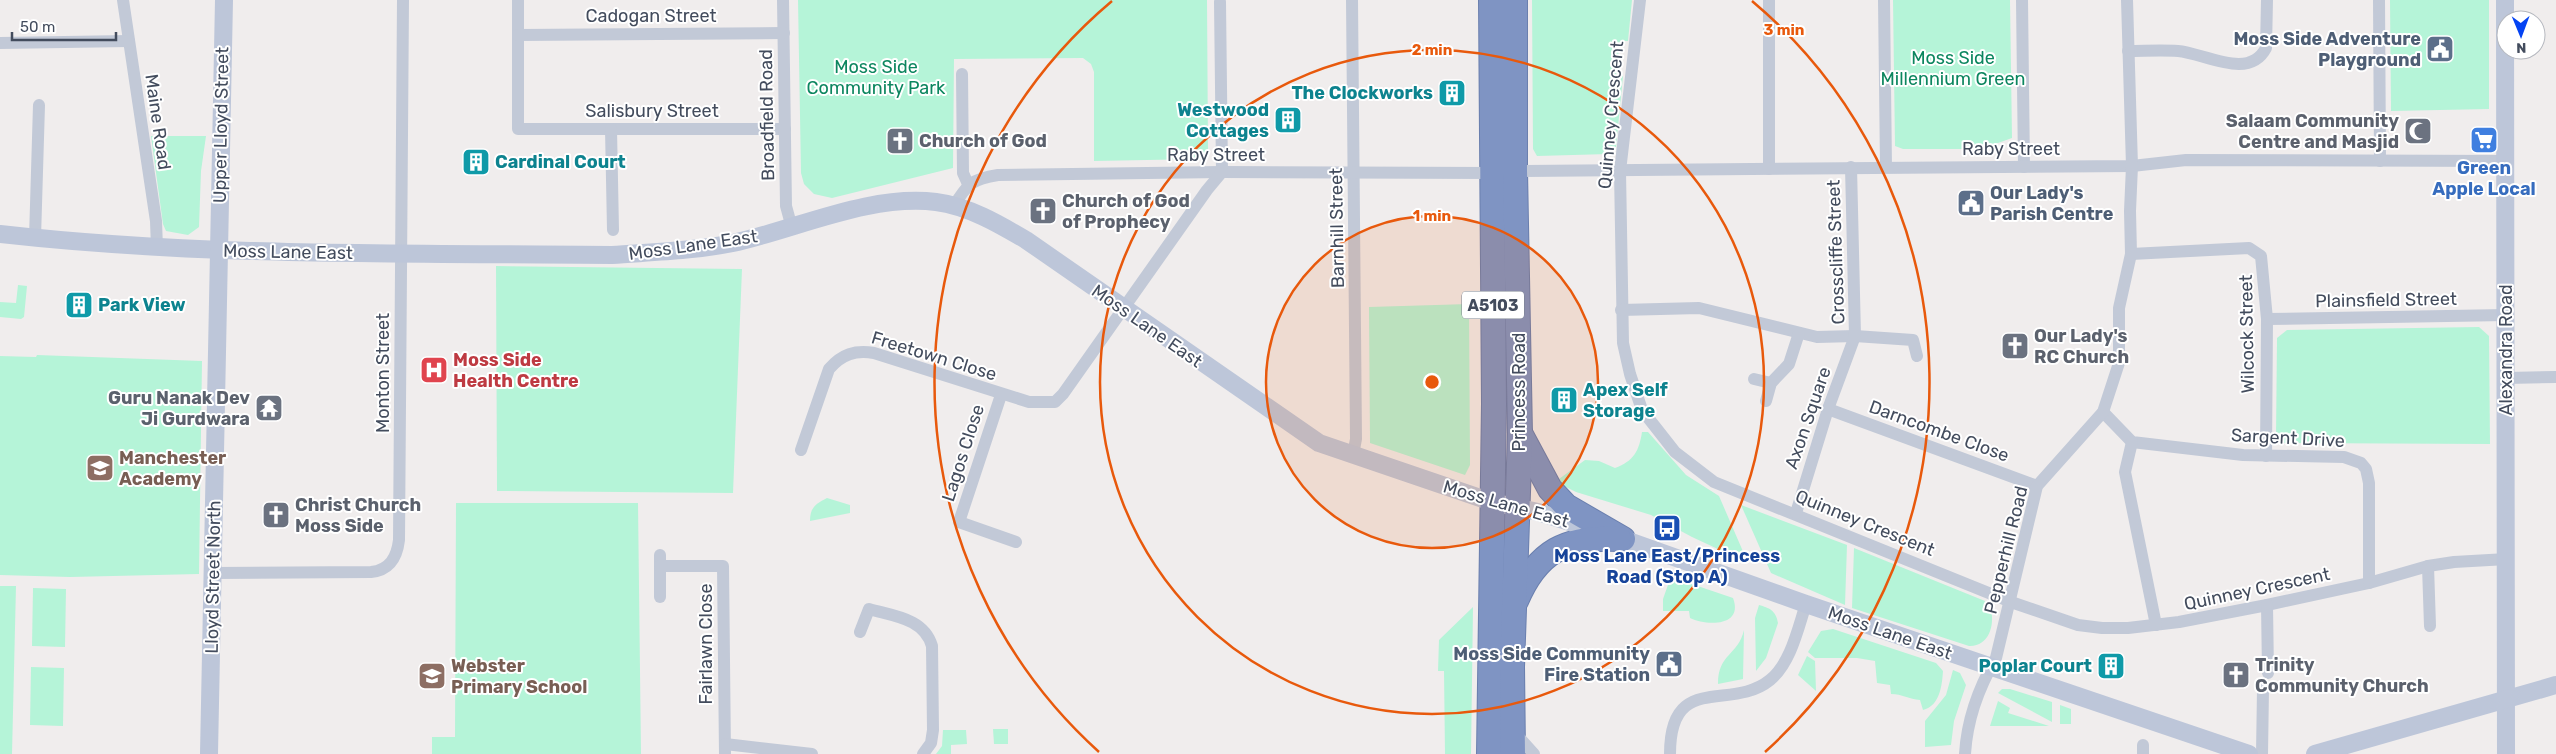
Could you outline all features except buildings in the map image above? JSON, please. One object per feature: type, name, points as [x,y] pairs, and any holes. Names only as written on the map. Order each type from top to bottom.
[{"type":"highway","name":"Princess Road","points":[[1491,0],[1504,172],[1520,434],[1519,507],[1514,606],[1513,754]]},
{"type":"highway","name":"Princess Road","points":[[1489,754],[1494,404],[1504,172],[1515,0]]},
{"type":"highway","points":[[1520,434],[1550,489],[1566,506],[1624,539]]},
{"type":"highway","points":[[1514,606],[1530,573],[1554,551],[1571,542],[1584,539],[1624,539]]},
{"type":"main road","name":"Upper Lloyd Street","points":[[218,251],[224,0]]},
{"type":"main road","name":"Alexandra Road","points":[[2505,0],[2506,754]]},
{"type":"main road","name":"Moss Lane East","points":[[0,234],[157,248],[218,251],[612,255],[672,251],[731,243],[864,207],[912,201],[935,202],[954,206],[998,223],[1319,443],[1492,502],[1519,507],[1624,539],[1991,668],[2249,754]]},
{"type":"main road","name":"Lloyd Street North","points":[[209,754],[218,251]]},
{"type":"main road","points":[[2315,754],[2556,685]]},
{"type":"street","name":"Maine Road","points":[[123,0],[156,222],[157,248]]},
{"type":"street","name":"Monton Street","points":[[213,573],[371,572],[385,568],[396,556],[399,540],[401,417],[400,253],[403,0]]},
{"type":"street","points":[[518,0],[518,35]]},
{"type":"street","name":"Broadfield Road","points":[[783,0],[786,206],[792,228]]},
{"type":"street","name":"Barnhill Street","points":[[1352,0],[1356,445],[1353,455]]},
{"type":"street","name":"Quinney Crescent","points":[[1640,0],[1620,171],[1623,343],[1630,374],[1642,410],[1675,452],[1714,482],[1796,513],[2011,602],[2078,625],[2102,628],[2156,625],[2267,605],[2369,583],[2428,566],[2454,562],[2507,559]]},
{"type":"street","points":[[1768,0],[1770,169]]},
{"type":"street","points":[[1884,0],[1886,167]]},
{"type":"street","points":[[2022,0],[2024,167]]},
{"type":"street","name":"Pepperhill Road","points":[[1965,754],[1970,718],[1985,676],[1996,658],[2011,602],[2037,486],[2104,412],[2119,363],[2119,308],[2131,254],[2132,166],[2128,0]]},
{"type":"street","points":[[2128,51],[2179,51],[2240,64],[2253,61],[2264,53],[2266,48],[2267,0]]},
{"type":"street","points":[[2380,0],[2380,160]]},
{"type":"street","points":[[1220,2],[1222,172]]},
{"type":"street","name":"Cadogan Street","points":[[518,35],[784,33]]},
{"type":"street","name":"Salisbury Street","points":[[518,35],[518,129],[785,129]]},
{"type":"street","points":[[0,43],[129,42]]},
{"type":"street","points":[[954,206],[968,184],[963,172],[962,74]]},
{"type":"street","points":[[35,238],[39,105]]},
{"type":"street","points":[[612,129],[613,230]]},
{"type":"street","name":"Raby Street","points":[[968,184],[983,177],[998,175],[2132,166],[2186,160],[2506,161]]},
{"type":"street","name":"Crosscliffe Street","points":[[1851,168],[1856,336]]},
{"type":"street","name":"Freetown Close","points":[[801,450],[829,369],[836,361],[853,352],[874,353],[1001,395],[1029,402],[1054,402],[1063,394],[1207,190],[1222,172]]},
{"type":"street","name":"Wilcock Street","points":[[2131,254],[2249,248],[2256,250],[2264,263],[2267,319],[2266,456]]},
{"type":"street","points":[[1621,310],[1699,308],[1816,337],[1856,336],[1912,340],[1917,356]]},
{"type":"street","name":"Plainsfield Street","points":[[2267,319],[2506,315]]},
{"type":"street","points":[[1766,401],[1771,383],[1789,364],[1798,333]]},
{"type":"street","name":"Axon Square","points":[[1796,513],[1828,409],[1856,336]]},
{"type":"street","points":[[2506,378],[2556,377]]},
{"type":"street","points":[[1754,379],[1771,383]]},
{"type":"street","name":"Lagos Close","points":[[1001,395],[959,522],[1016,542]]},
{"type":"street","name":"Darncombe Close","points":[[1828,409],[2037,486]]},
{"type":"street","points":[[2104,412],[2132,442],[2125,472],[2156,625]]},
{"type":"street","name":"Sargent Drive","points":[[2132,442],[2266,456],[2344,457],[2361,463],[2366,469],[2369,483],[2369,583]]},
{"type":"street","name":"Fairlawn Close","points":[[660,597],[660,561],[723,566],[725,749]]},
{"type":"street","points":[[2428,566],[2430,626]]},
{"type":"street","points":[[1670,754],[1675,722],[1690,704],[1706,697],[1752,690],[1775,675],[1789,651],[1806,604]]},
{"type":"street","points":[[2267,605],[2268,673]]},
{"type":"street","points":[[860,632],[869,609],[916,623],[929,635],[932,646],[933,730],[931,743],[923,754]]},
{"type":"street","points":[[2262,754],[2263,690]]},
{"type":"street","points":[[1513,730],[1534,754]]},
{"type":"street","points":[[725,749],[812,754]]},
{"type":"green space","name":"Moss Side Community Park","points":[[798,0],[1207,0],[1208,152],[1200,159],[1094,161],[1094,72],[1091,64],[1083,58],[954,59],[953,168],[832,198],[814,194],[804,184],[801,173]]},
{"type":"green space","points":[[1532,0],[1632,0],[1628,41],[1620,41],[1616,74],[1623,76],[1616,147],[1612,148],[1609,154],[1537,156],[1533,149]]},
{"type":"green space","name":"Moss Side Millennium Green","points":[[1893,0],[2010,0],[2012,138],[1981,149],[1903,149],[1895,146]]},
{"type":"green space","points":[[2390,0],[2489,0],[2489,109],[2391,111]]},
{"type":"green space","points":[[151,136],[206,136],[201,171],[199,227],[188,235],[166,231],[163,224]]},
{"type":"green space","points":[[496,266],[742,269],[733,493],[497,491]]},
{"type":"green space","points":[[18,285],[27,286],[24,317],[21,319],[0,317],[0,302],[16,303]]},
{"type":"green space","points":[[1469,304],[1470,465],[1465,475],[1370,443],[1369,307]]},
{"type":"green space","points":[[2479,327],[2489,336],[2490,444],[2282,443],[2276,436],[2277,338],[2287,330]]},
{"type":"green space","name":"Manchester Academy","points":[[37,355],[202,361],[199,574],[70,577],[0,575],[0,356],[36,357]]},
{"type":"green space","points":[[1642,432],[1648,432],[1686,475],[1719,496],[1748,563],[1692,537],[1651,515],[1576,492],[1564,486],[1559,479],[1585,460],[1599,461],[1615,468],[1627,462],[1637,450]]},
{"type":"green space","points":[[827,498],[850,505],[850,513],[810,521],[814,507]]},
{"type":"green space","points":[[456,503],[638,503],[641,754],[432,754],[432,737],[455,737]]},
{"type":"green space","points":[[1741,505],[1847,545],[1845,605],[1771,573]]},
{"type":"green space","points":[[1854,548],[1985,601],[1984,605],[1991,610],[1992,616],[1989,634],[1981,643],[1969,646],[1852,608]]},
{"type":"green space","points":[[1677,579],[1733,598],[1735,608],[1733,614],[1722,622],[1714,623],[1697,621],[1690,618],[1689,611],[1663,611],[1663,599],[1669,582]]},
{"type":"green space","points":[[0,586],[16,586],[12,754],[0,754]]},
{"type":"green space","points":[[33,588],[66,589],[65,647],[32,646]]},
{"type":"green space","points":[[1759,605],[1772,610],[1776,615],[1778,623],[1766,658],[1756,671],[1755,618]]},
{"type":"green space","points":[[1473,607],[1471,754],[1445,754],[1444,671],[1438,671],[1439,640]]},
{"type":"green space","points":[[1833,629],[1936,663],[1943,671],[1937,700],[1929,708],[1923,710],[1920,700],[1891,694],[1890,685],[1877,683],[1875,661],[1857,658],[1815,658],[1808,652],[1821,631]]},
{"type":"green space","points":[[1744,630],[1743,679],[1718,684],[1721,666],[1741,639]]},
{"type":"green space","points":[[1807,656],[1815,661],[1816,691],[1798,675]]},
{"type":"green space","points":[[31,667],[64,668],[63,726],[30,725]]},
{"type":"green space","points":[[1953,670],[1960,673],[1966,685],[1954,721],[1951,745],[1925,747],[1925,721],[1946,695]]},
{"type":"green space","points":[[2002,689],[2010,689],[2052,702],[2052,722],[1998,693]]},
{"type":"green space","points":[[1998,701],[2010,708],[2008,713],[2049,726],[1990,726]]},
{"type":"green space","points":[[2060,705],[2071,709],[2071,724],[2060,724]]},
{"type":"green space","points":[[993,729],[1008,729],[1008,744],[994,744]]},
{"type":"green space","points":[[943,730],[966,730],[967,744],[951,745],[951,754],[936,754],[942,746]]},
{"type":"place","name":"Moss Side Adventure Playground","points":[[2440,49]]},
{"type":"place","name":"The Clockworks","points":[[1452,93]]},
{"type":"place","name":"Westwood Cottages","points":[[1288,120]]},
{"type":"place","name":"Salaam Community Centre and Masjid","points":[[2418,131]]},
{"type":"place","name":"Green Apple Local","points":[[2484,140]]},
{"type":"place","name":"Church of God","points":[[900,141]]},
{"type":"place","name":"Cardinal Court","points":[[476,162]]},
{"type":"place","name":"Our Lady's Parish Centre","points":[[1971,203]]},
{"type":"place","name":"Church of God of Prophecy","points":[[1043,211]]},
{"type":"place","name":"Park View","points":[[79,305]]},
{"type":"place","name":"Our Lady's RC Church","points":[[2015,346]]},
{"type":"place","name":"Moss Side Health Centre","points":[[434,370]]},
{"type":"place","name":"Apex Self Storage","points":[[1564,400]]},
{"type":"place","name":"Guru Nanak Dev Ji Gurdwara","points":[[269,408]]},
{"type":"place","name":"Manchester Academy","points":[[100,468]]},
{"type":"place","name":"Christ Church Moss Side","points":[[276,515]]},
{"type":"place","name":"Moss Lane East/Princess Road (Stop A)","points":[[1667,528]]},
{"type":"place","name":"Moss Side Community Fire Station","points":[[1669,664]]},
{"type":"place","name":"Poplar Court","points":[[2111,666]]},
{"type":"place","name":"Trinity Community Church","points":[[2236,675]]},
{"type":"place","name":"Webster Primary School","points":[[432,676]]}]
